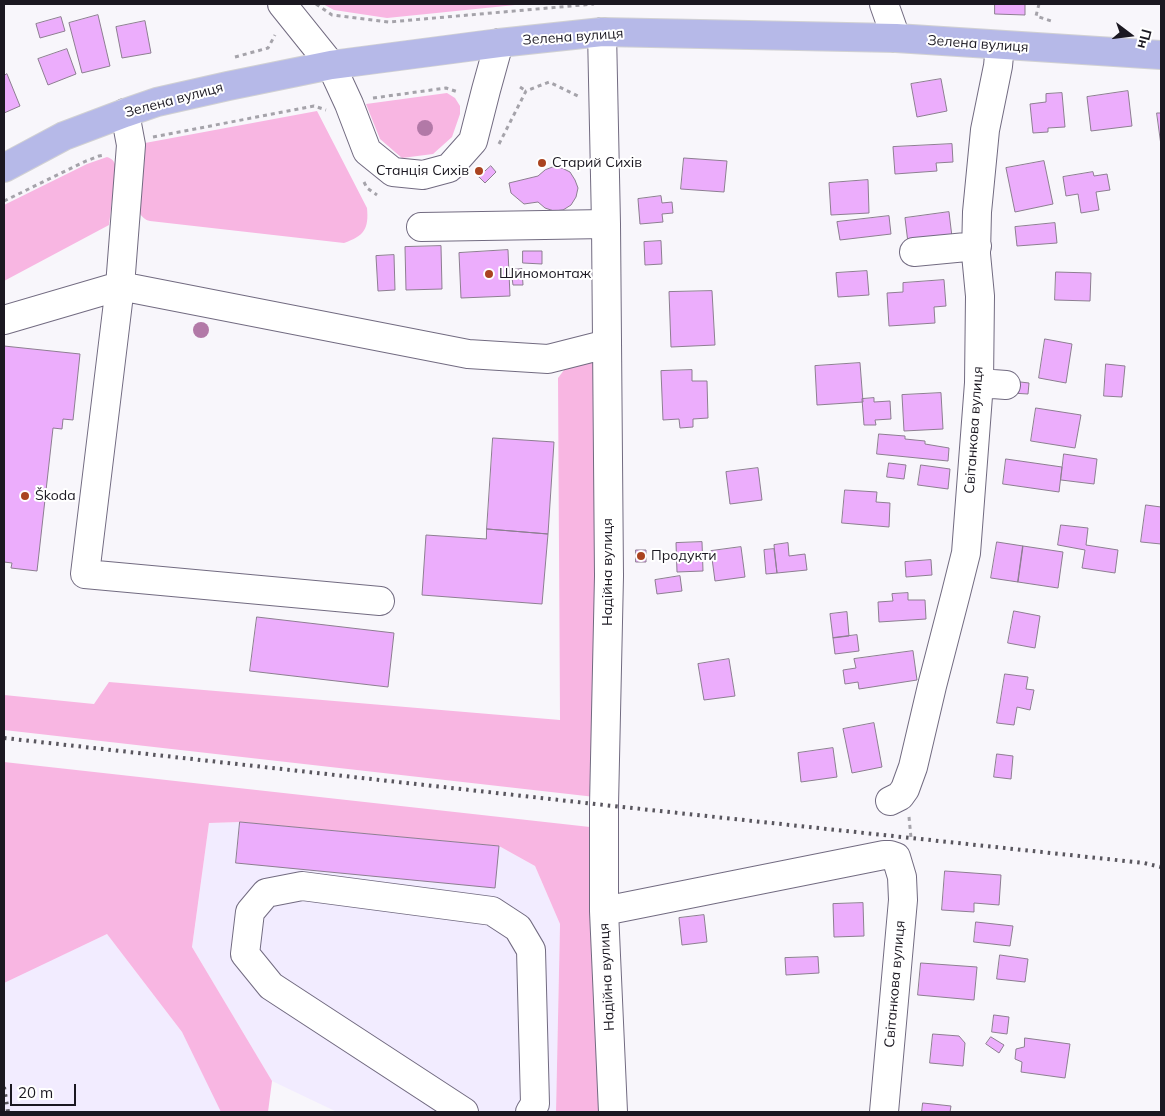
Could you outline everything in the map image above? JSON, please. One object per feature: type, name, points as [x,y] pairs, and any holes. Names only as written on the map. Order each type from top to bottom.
[{"type":"main road","name":"Зелена вулиця","points":[[4,168],[64,136],[125,112],[158,102],[219,88],[331,65],[499,43],[602,32],[896,38],[1161,55]]},
{"type":"street","points":[[282,4],[331,65],[349,104],[367,151],[393,172],[423,175],[449,168],[474,141],[499,43]]},
{"type":"street","points":[[884,4],[896,38]]},
{"type":"street","name":"Надійна вулиця","points":[[602,32],[606,224],[609,576],[604,805],[604,911],[613,1112]]},
{"type":"street","name":"Світанкова вулиця","points":[[895,798],[905,789],[913,767],[966,553],[979,383],[980,296],[976,254],[977,212],[985,130],[998,66],[1000,45]]},
{"type":"street","points":[[125,112],[131,145],[120,286],[85,574],[380,600]]},
{"type":"street","points":[[421,227],[606,224]]},
{"type":"street","points":[[914,252],[977,246]]},
{"type":"street","points":[[4,320],[120,286],[468,354],[548,359],[607,344]]},
{"type":"street","points":[[979,383],[1006,385]]},
{"type":"street","points":[[604,911],[884,855],[890,855],[897,860]]},
{"type":"street","name":"Світанкова вулиця","points":[[884,1112],[903,900],[902,877],[897,860]]},
{"type":"street","points":[[464,1112],[271,986],[246,954],[250,912],[266,892],[302,886],[492,911],[518,928],[531,950],[535,1104],[530,1112]]},
{"type":"path","points":[[316,4],[332,15],[390,22],[594,4]]},
{"type":"path","points":[[497,148],[526,91],[549,82],[587,100]]},
{"type":"path","points":[[520,87],[526,91]]},
{"type":"path","points":[[365,99],[446,88],[458,92]]},
{"type":"path","points":[[145,138],[314,106],[327,111]]},
{"type":"path","points":[[4,201],[86,161],[98,156],[108,155]]},
{"type":"path","points":[[895,798],[908,813],[911,838],[897,860]]},
{"type":"shaded area","points":[[323,4],[525,4],[387,18],[334,10]]},
{"type":"shaded area","points":[[447,93],[455,98],[460,106],[460,114],[452,137],[433,154],[402,158],[380,139],[366,104]]},
{"type":"shaded area","points":[[317,111],[367,208],[366,226],[364,231],[356,238],[344,243],[150,221],[139,212],[145,143]]},
{"type":"shaded area","points":[[107,157],[113,161],[116,168],[109,225],[4,281],[4,205],[87,164]]},
{"type":"shaded area","points":[[587,355],[598,368],[595,797],[4,730],[4,695],[94,704],[109,682],[560,720],[558,378],[573,358]]},
{"type":"shaded area","points":[[4,762],[590,827],[602,1072],[602,1112],[556,1112],[560,924],[535,866],[499,846],[240,822],[209,823],[192,947],[272,1081],[268,1112],[221,1112],[182,1032],[107,934],[4,983]]},
{"type":"shaded area","points":[[240,822],[499,846],[535,866],[560,924],[556,1112],[337,1112],[272,1081],[192,947],[209,823]]},
{"type":"shaded area","points":[[107,934],[182,1032],[222,1112],[4,1112],[4,982]]},
{"type":"building","points":[[995,4],[1025,4],[1025,15],[995,14]]},
{"type":"building","points":[[98,15],[110,66],[82,73],[69,23]]},
{"type":"building","points":[[61,17],[65,31],[40,38],[36,24]]},
{"type":"building","points":[[145,21],[151,53],[122,58],[116,27]]},
{"type":"building","points":[[67,49],[76,74],[48,85],[38,59]]},
{"type":"building","points":[[7,74],[20,106],[4,113],[4,76]]},
{"type":"building","points":[[941,79],[947,111],[917,117],[911,84]]},
{"type":"building","points":[[1128,91],[1132,126],[1091,131],[1087,97]]},
{"type":"building","points":[[1062,93],[1065,127],[1048,128],[1048,132],[1033,133],[1030,104],[1046,102],[1046,94]]},
{"type":"building","points":[[1157,113],[1161,113],[1161,145]]},
{"type":"building","points":[[952,144],[953,162],[936,163],[937,171],[895,174],[893,147]]},
{"type":"building","points":[[684,158],[727,161],[724,192],[681,189]]},
{"type":"building","points":[[1044,161],[1053,204],[1015,212],[1006,168]]},
{"type":"building","points":[[491,166],[496,172],[485,183],[479,177]]},
{"type":"building","points":[[553,167],[562,168],[570,172],[578,188],[576,197],[571,205],[563,210],[554,211],[545,208],[538,202],[524,204],[511,193],[509,183],[538,176],[545,170]]},
{"type":"building","points":[[1093,172],[1094,176],[1107,174],[1110,190],[1096,192],[1099,210],[1081,213],[1078,194],[1066,196],[1063,177]]},
{"type":"building","points":[[868,180],[869,213],[831,215],[829,183]]},
{"type":"building","points":[[661,196],[662,203],[672,202],[673,213],[662,214],[663,222],[640,224],[638,199]]},
{"type":"building","points":[[949,212],[952,237],[908,243],[905,218]]},
{"type":"building","points":[[889,216],[891,234],[840,240],[837,222]]},
{"type":"building","points":[[1055,223],[1057,243],[1017,246],[1015,227]]},
{"type":"building","points":[[661,241],[662,264],[645,265],[644,242]]},
{"type":"building","points":[[441,246],[442,289],[406,290],[405,247]]},
{"type":"building","points":[[508,250],[510,296],[461,298],[459,253]]},
{"type":"building","points":[[523,251],[542,251],[542,264],[523,263]]},
{"type":"building","points":[[394,255],[395,290],[378,291],[376,256]]},
{"type":"building","points":[[522,269],[523,285],[513,285],[511,270]]},
{"type":"building","points":[[867,271],[869,295],[838,297],[836,273]]},
{"type":"building","points":[[1056,272],[1091,273],[1090,301],[1055,300]]},
{"type":"building","points":[[944,280],[946,306],[934,307],[935,323],[889,326],[887,293],[903,292],[903,283]]},
{"type":"building","points":[[712,291],[715,345],[671,347],[669,292]]},
{"type":"building","points":[[1045,339],[1072,344],[1066,383],[1039,378]]},
{"type":"building","name":"Škoda","points":[[4,346],[80,354],[73,420],[63,419],[62,429],[53,428],[37,571],[11,568],[12,563],[4,562]]},
{"type":"building","points":[[860,363],[863,402],[817,405],[815,366]]},
{"type":"building","points":[[1106,364],[1125,366],[1122,397],[1104,396]]},
{"type":"building","points":[[692,370],[692,381],[707,381],[708,418],[693,419],[693,427],[680,428],[679,419],[663,420],[661,371]]},
{"type":"building","points":[[1012,381],[1029,383],[1028,394],[1011,393]]},
{"type":"building","points":[[941,393],[943,429],[904,431],[902,395]]},
{"type":"building","points":[[874,398],[874,402],[890,401],[891,419],[875,420],[876,425],[864,425],[862,399]]},
{"type":"building","points":[[1036,408],[1081,415],[1075,448],[1031,441]]},
{"type":"building","points":[[879,434],[905,436],[905,439],[925,441],[925,444],[949,448],[948,461],[877,454]]},
{"type":"building","points":[[493,438],[554,442],[548,534],[487,529]]},
{"type":"building","points":[[1064,454],[1097,459],[1094,484],[1061,480]]},
{"type":"building","points":[[1006,459],[1062,467],[1059,492],[1003,484]]},
{"type":"building","points":[[889,463],[906,465],[904,479],[887,477]]},
{"type":"building","points":[[921,465],[950,469],[948,489],[918,485]]},
{"type":"building","points":[[758,468],[762,500],[730,504],[726,472]]},
{"type":"building","points":[[845,490],[877,492],[876,502],[890,503],[889,527],[842,523]]},
{"type":"building","points":[[1146,505],[1161,507],[1161,544],[1141,542]]},
{"type":"building","points":[[1061,525],[1088,528],[1086,545],[1118,550],[1115,573],[1082,568],[1085,550],[1058,545]]},
{"type":"building","points":[[487,529],[548,534],[542,604],[422,595],[426,535],[486,539]]},
{"type":"building","points":[[702,542],[703,571],[677,572],[676,543]]},
{"type":"building","points":[[997,542],[1023,546],[1018,582],[991,578]]},
{"type":"building","points":[[788,543],[789,556],[805,554],[807,570],[777,573],[774,545]]},
{"type":"building","points":[[1023,546],[1063,552],[1058,588],[1018,582]]},
{"type":"building","points":[[741,547],[745,577],[715,581],[711,551]]},
{"type":"building","points":[[774,549],[777,573],[766,574],[764,550]]},
{"type":"building","name":"Продукти","points":[[636,550],[646,550],[646,562],[636,562]]},
{"type":"building","points":[[931,560],[932,575],[906,577],[905,562]]},
{"type":"building","points":[[680,576],[682,591],[657,594],[655,580]]},
{"type":"building","points":[[908,593],[908,600],[925,600],[926,619],[879,622],[878,602],[893,601],[892,594]]},
{"type":"building","points":[[1014,611],[1040,616],[1035,648],[1008,643]]},
{"type":"building","points":[[847,612],[849,636],[833,638],[830,614]]},
{"type":"building","points":[[257,617],[394,633],[388,687],[250,671]]},
{"type":"building","points":[[857,635],[859,651],[835,654],[833,638]]},
{"type":"building","points":[[913,651],[917,680],[859,689],[858,682],[845,684],[843,670],[856,668],[854,659]]},
{"type":"building","points":[[729,659],[735,696],[704,700],[698,664]]},
{"type":"building","points":[[1005,674],[1028,677],[1026,689],[1034,690],[1030,710],[1017,707],[1014,725],[997,723]]},
{"type":"building","points":[[874,723],[882,767],[852,773],[843,729]]},
{"type":"building","points":[[833,748],[837,777],[801,782],[798,753]]},
{"type":"building","points":[[997,754],[1013,756],[1011,779],[994,777]]},
{"type":"building","points":[[240,822],[499,846],[495,888],[236,863]]},
{"type":"building","points":[[945,871],[1001,875],[999,905],[974,903],[974,912],[942,910]]},
{"type":"building","points":[[863,903],[864,936],[834,937],[833,904]]},
{"type":"building","points":[[704,915],[707,942],[682,945],[679,918]]},
{"type":"building","points":[[976,922],[1013,926],[1010,946],[974,942]]},
{"type":"building","points":[[1000,955],[1028,959],[1025,982],[997,979]]},
{"type":"building","points":[[818,957],[819,973],[786,975],[785,958]]},
{"type":"building","points":[[921,963],[977,967],[974,1000],[918,995]]},
{"type":"building","points":[[994,1015],[1009,1017],[1007,1034],[992,1032]]},
{"type":"building","points":[[933,1034],[959,1036],[965,1043],[963,1066],[930,1063]]},
{"type":"building","points":[[991,1037],[1004,1045],[999,1053],[986,1044]]},
{"type":"building","points":[[1025,1038],[1070,1044],[1065,1078],[1021,1072],[1022,1062],[1015,1059],[1016,1049],[1024,1047]]},
{"type":"building","points":[[923,1103],[951,1106],[950,1112],[922,1112]]},
{"type":"railway","points":[[4,738],[1144,863],[1161,867]]},
{"type":"railway","points":[[4,1087],[8,1112]]},
{"type":"place","name":"Старий Сихів","points":[[542,163]]},
{"type":"place","name":"Станція Сихів","points":[[479,171]]},
{"type":"place","name":"Шиномонтаж","points":[[489,274]]},
{"type":"place","name":"Škoda","points":[[25,496]]},
{"type":"place","name":"Продукти","points":[[641,556]]}]
